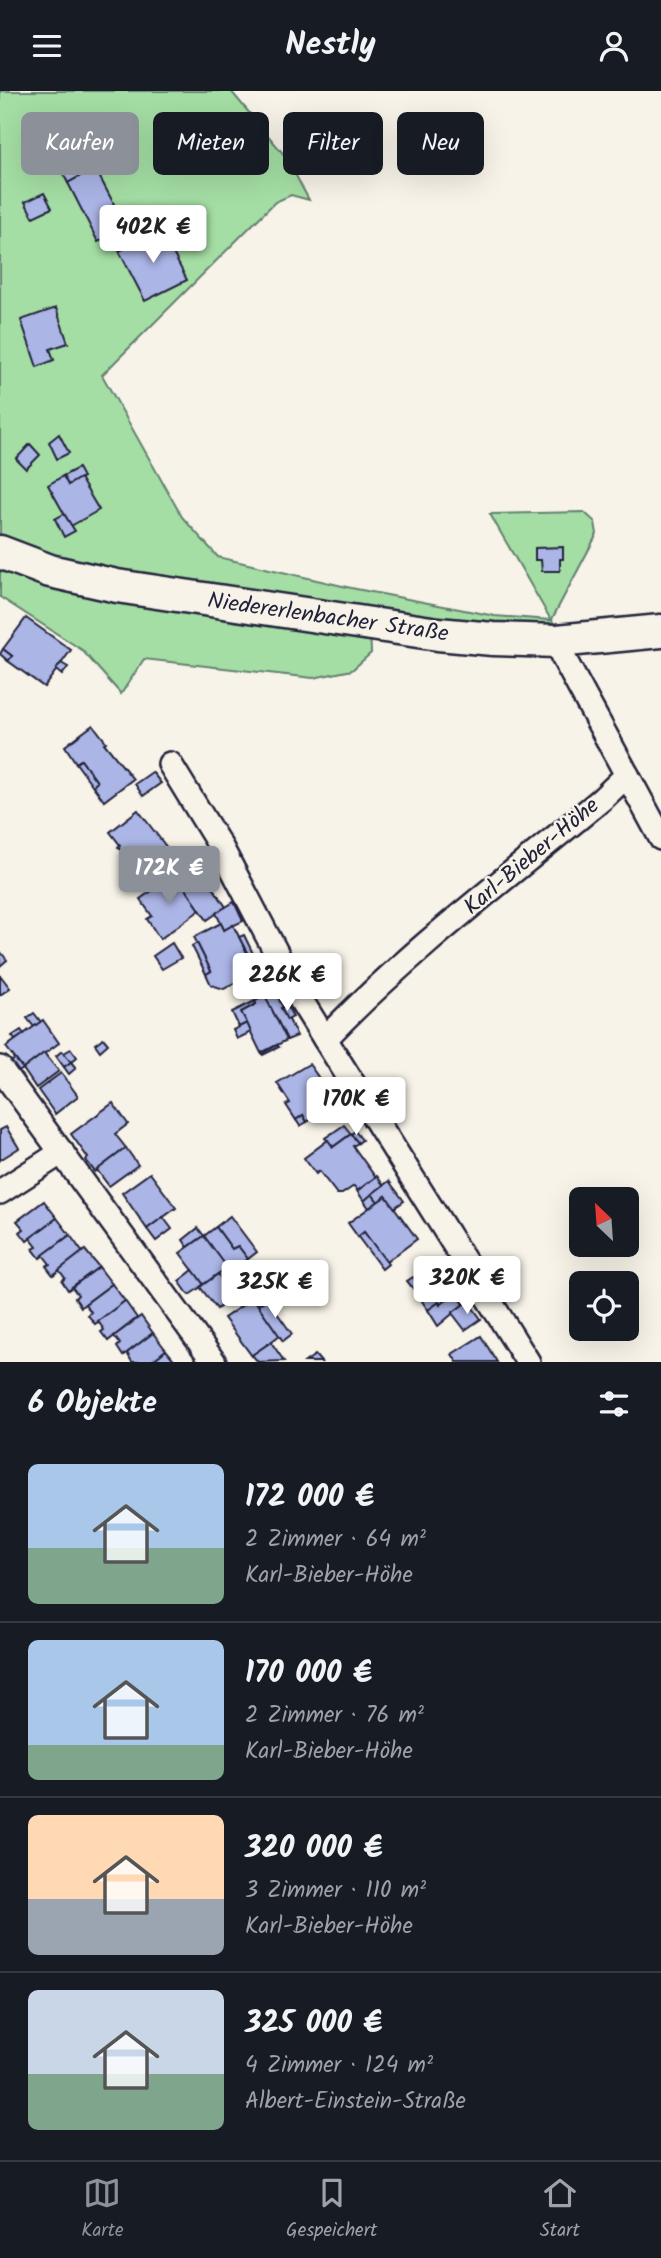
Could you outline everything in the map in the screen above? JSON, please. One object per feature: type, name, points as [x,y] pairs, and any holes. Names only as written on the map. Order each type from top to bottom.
[{"type":"street","name":"Niedererlenbacher Straße","points":[[0,552],[50,571],[117,586],[438,634],[557,641],[661,631]]},
{"type":"street","points":[[557,641],[562,655],[661,838]]},
{"type":"street","points":[[170,764],[228,860],[324,1039],[528,1362]]},
{"type":"street","name":"Karl-Bieber-Höhe","points":[[324,1039],[390,975],[602,799],[627,775]]},
{"type":"street","points":[[0,1068],[214,1362]]},
{"type":"street","points":[[0,1192],[62,1152]]},
{"type":"green space","points":[[0,91],[231,91],[248,112],[153,112],[153,175],[269,175],[269,137],[283,153],[283,175],[296,175],[309,200],[291,195],[275,202],[102,375],[182,517],[218,557],[351,588],[495,616],[551,620],[490,514],[584,512],[595,522],[597,534],[552,619],[557,641],[370,625],[371,653],[352,670],[313,678],[144,659],[121,694],[82,650],[0,597]]},
{"type":"building","points":[[64,175],[82,175],[68,183]]},
{"type":"building","points":[[82,175],[99,175],[126,227],[98,242],[68,183]]},
{"type":"building","points":[[44,193],[52,208],[33,217],[25,202]]},
{"type":"building","points":[[161,230],[187,280],[145,301],[119,251]]},
{"type":"building","points":[[56,308],[68,343],[50,349],[54,360],[37,367],[21,320]]},
{"type":"building","points":[[59,434],[69,453],[57,459],[49,442]]},
{"type":"building","points":[[30,444],[40,455],[26,469],[16,459]]},
{"type":"building","points":[[78,468],[83,477],[68,485],[63,476]]},
{"type":"building","points":[[63,476],[68,485],[80,478],[99,510],[71,526],[48,485]]},
{"type":"building","points":[[64,514],[75,531],[64,537],[55,519]]},
{"type":"building","points":[[563,547],[560,571],[542,571],[541,560],[535,560],[535,548]]},
{"type":"building","points":[[26,618],[71,650],[44,687],[8,661],[12,656],[3,649]]},
{"type":"building","points":[[3,649],[12,656],[8,661],[0,654]]},
{"type":"building","points":[[61,663],[68,667],[62,675],[56,670]]},
{"type":"building","points":[[93,725],[133,779],[104,801],[93,786],[97,782],[81,760],[76,763],[65,746]]},
{"type":"building","points":[[81,760],[97,782],[93,786],[76,763]]},
{"type":"building","points":[[152,772],[161,783],[143,796],[135,784]]},
{"type":"building","points":[[138,810],[171,853],[143,875],[118,847],[120,845],[110,832]]},
{"type":"building","points":[[202,871],[226,907],[207,920],[182,884]]},
{"type":"building","points":[[176,874],[200,910],[160,939],[147,919],[152,916],[140,899]]},
{"type":"building","points":[[234,902],[243,921],[224,930],[216,913]]},
{"type":"building","points":[[221,923],[224,930],[233,925],[257,972],[224,989],[211,985],[206,974],[211,971],[194,937]]},
{"type":"building","points":[[244,935],[261,970],[257,972],[239,937]]},
{"type":"building","points":[[172,943],[181,958],[162,969],[153,956]]},
{"type":"building","points":[[197,943],[211,971],[206,974],[192,946]]},
{"type":"building","points":[[0,951],[7,960],[0,966]]},
{"type":"building","points":[[0,975],[10,988],[0,995]]},
{"type":"building","points":[[275,991],[297,1036],[287,1040],[265,996]]},
{"type":"building","points":[[265,996],[287,1040],[261,1053],[241,1012]]},
{"type":"building","points":[[255,1001],[256,1004],[241,1012],[247,1023],[239,1027],[232,1012]]},
{"type":"building","points":[[287,1005],[293,1017],[287,1020],[281,1008]]},
{"type":"building","points":[[34,1013],[41,1022],[34,1027],[27,1018]]},
{"type":"building","points":[[43,1020],[59,1043],[23,1069],[6,1047]]},
{"type":"building","points":[[247,1023],[251,1032],[237,1039],[233,1030]]},
{"type":"building","points":[[21,1030],[24,1034],[15,1040],[12,1036]]},
{"type":"building","points":[[103,1038],[108,1044],[100,1051],[95,1044]]},
{"type":"building","points":[[277,1045],[279,1047],[263,1055],[262,1053]]},
{"type":"building","points":[[71,1049],[77,1057],[71,1062],[64,1053]]},
{"type":"building","points":[[62,1051],[71,1062],[64,1067],[56,1056]]},
{"type":"building","points":[[44,1053],[59,1071],[36,1088],[23,1069]]},
{"type":"building","points":[[15,1059],[23,1069],[17,1073],[9,1063]]},
{"type":"building","points":[[71,1062],[76,1068],[69,1074],[64,1067]]},
{"type":"building","points":[[309,1064],[323,1084],[318,1087],[330,1107],[307,1122],[303,1115],[296,1120],[286,1105],[290,1103],[277,1083]]},
{"type":"building","points":[[61,1073],[78,1096],[55,1114],[38,1090]]},
{"type":"building","points":[[113,1103],[128,1124],[115,1134],[126,1148],[95,1172],[71,1134]]},
{"type":"building","points":[[303,1115],[307,1122],[300,1126],[296,1120]]},
{"type":"building","points":[[344,1125],[351,1134],[333,1147],[325,1138]]},
{"type":"building","points":[[6,1127],[19,1148],[0,1160],[0,1130]]},
{"type":"building","points":[[355,1131],[362,1140],[358,1143],[351,1134]]},
{"type":"building","points":[[351,1134],[358,1143],[353,1146],[376,1178],[358,1191],[354,1186],[342,1194],[337,1194],[319,1171],[316,1174],[304,1158],[328,1140],[333,1147]]},
{"type":"building","points":[[126,1148],[138,1165],[109,1186],[97,1170]]},
{"type":"building","points":[[150,1173],[176,1208],[147,1229],[122,1193]]},
{"type":"building","points":[[377,1176],[384,1186],[364,1201],[357,1191]]},
{"type":"building","points":[[389,1181],[404,1201],[394,1208],[386,1196],[378,1202],[372,1194]]},
{"type":"building","points":[[372,1194],[378,1202],[369,1208],[364,1201]]},
{"type":"building","points":[[386,1196],[417,1239],[386,1262],[364,1232],[358,1237],[348,1223]]},
{"type":"building","points":[[44,1201],[57,1218],[27,1241],[20,1232],[24,1229],[17,1221]]},
{"type":"building","points":[[230,1216],[257,1252],[248,1259],[238,1246],[232,1249],[216,1227]]},
{"type":"building","points":[[163,1217],[172,1229],[156,1241],[147,1229]]},
{"type":"building","points":[[57,1218],[70,1235],[40,1258],[33,1249],[37,1247],[30,1238]]},
{"type":"building","points":[[216,1227],[232,1249],[238,1246],[248,1259],[230,1272],[204,1236]]},
{"type":"building","points":[[198,1228],[204,1236],[188,1247],[183,1240]]},
{"type":"building","points":[[364,1232],[388,1264],[382,1269],[358,1237]]},
{"type":"building","points":[[70,1235],[83,1253],[53,1275],[46,1266],[50,1264],[43,1255]]},
{"type":"building","points":[[204,1236],[227,1267],[204,1285],[180,1253]]},
{"type":"building","points":[[85,1250],[99,1267],[68,1290],[62,1281],[65,1278],[59,1270]]},
{"type":"building","points":[[437,1266],[454,1290],[450,1292],[452,1296],[428,1310],[416,1292],[421,1288],[416,1281]]},
{"type":"building","points":[[99,1267],[112,1284],[81,1307],[75,1298],[78,1295],[72,1287]]},
{"type":"building","points":[[193,1270],[204,1285],[189,1295],[179,1281]]},
{"type":"building","points":[[218,1274],[234,1296],[217,1309],[200,1287]]},
{"type":"building","points":[[413,1277],[421,1288],[416,1292],[407,1281]]},
{"type":"building","points":[[254,1282],[267,1299],[258,1305],[253,1298],[243,1305],[236,1295]]},
{"type":"building","points":[[112,1284],[125,1301],[95,1324],[88,1315],[91,1312],[85,1304]]},
{"type":"building","points":[[454,1290],[464,1304],[438,1326],[428,1310],[452,1296],[450,1292]]},
{"type":"building","points":[[253,1298],[280,1335],[252,1356],[224,1318]]},
{"type":"building","points":[[267,1299],[292,1334],[283,1341],[258,1305]]},
{"type":"building","points":[[125,1301],[137,1318],[108,1341],[101,1332],[104,1330],[98,1321]]},
{"type":"building","points":[[468,1301],[481,1319],[465,1330],[452,1313]]},
{"type":"building","points":[[141,1316],[153,1333],[123,1356],[117,1347],[120,1344],[114,1336]]},
{"type":"building","points":[[153,1333],[166,1350],[151,1362],[132,1362],[127,1353]]},
{"type":"building","points":[[481,1336],[497,1362],[457,1362],[452,1354]]},
{"type":"building","points":[[271,1342],[284,1361],[258,1362],[252,1355]]},
{"type":"building","points":[[166,1350],[176,1362],[151,1362]]},
{"type":"building","points":[[315,1355],[321,1362],[305,1362]]}]
